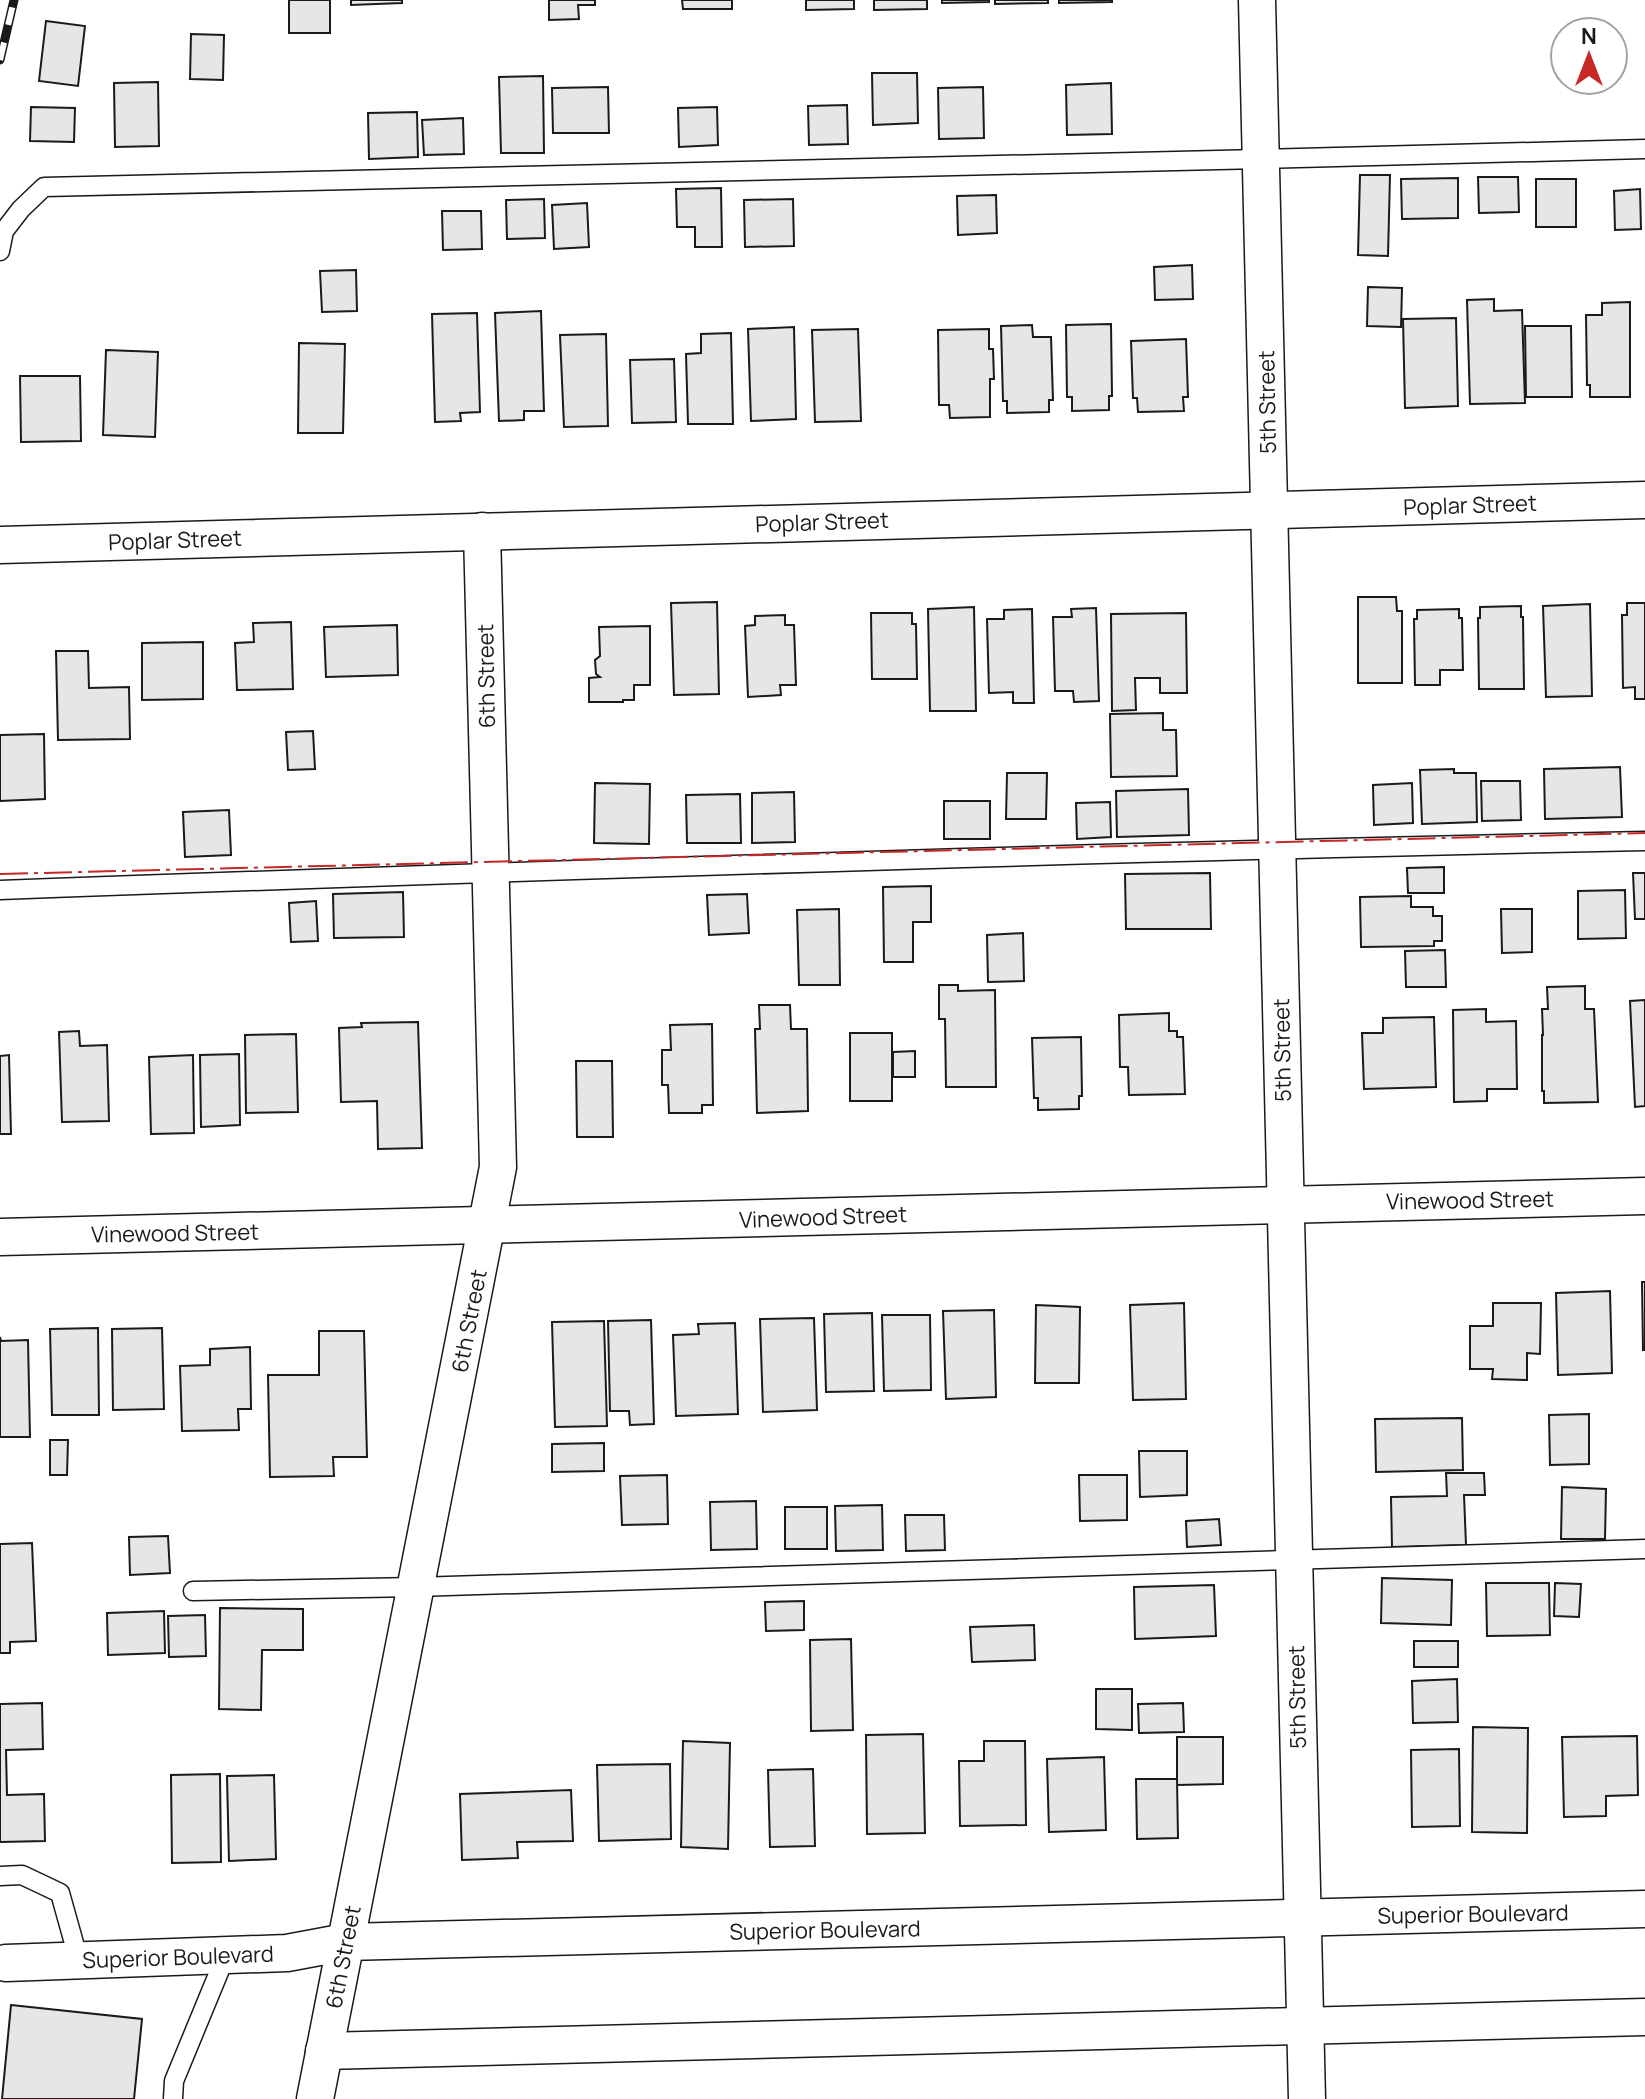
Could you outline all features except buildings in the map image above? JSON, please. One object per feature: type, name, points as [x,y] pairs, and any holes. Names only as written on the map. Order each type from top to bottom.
[{"type":"street","name":"5th Street","points":[[1257,0],[1307,2099]]},
{"type":"street","name":"Poplar Street","points":[[0,545],[1645,500]]},
{"type":"street","name":"6th Street","points":[[315,2099],[498,1167],[482,531]]},
{"type":"street","name":"Vinewood Street","points":[[0,1237],[1645,1196]]},
{"type":"street","name":"Superior Boulevard","points":[[3,1963],[287,1953],[346,1942],[1645,1909]]},
{"type":"street","points":[[324,2051],[1645,2017]]},
{"type":"lane","points":[[0,251],[4,231],[44,187],[1645,149]]},
{"type":"lane","points":[[0,890],[491,872],[1645,841]]},
{"type":"lane","points":[[193,1591],[416,1587],[1645,1549]]},
{"type":"lane","points":[[0,1876],[22,1875],[60,1893],[79,1961]]},
{"type":"lane","points":[[173,2099],[174,2081],[226,1955]]},
{"type":"railway","points":[[0,60],[14,0]]},
{"type":"power","points":[[0,874],[1645,833]]}]
